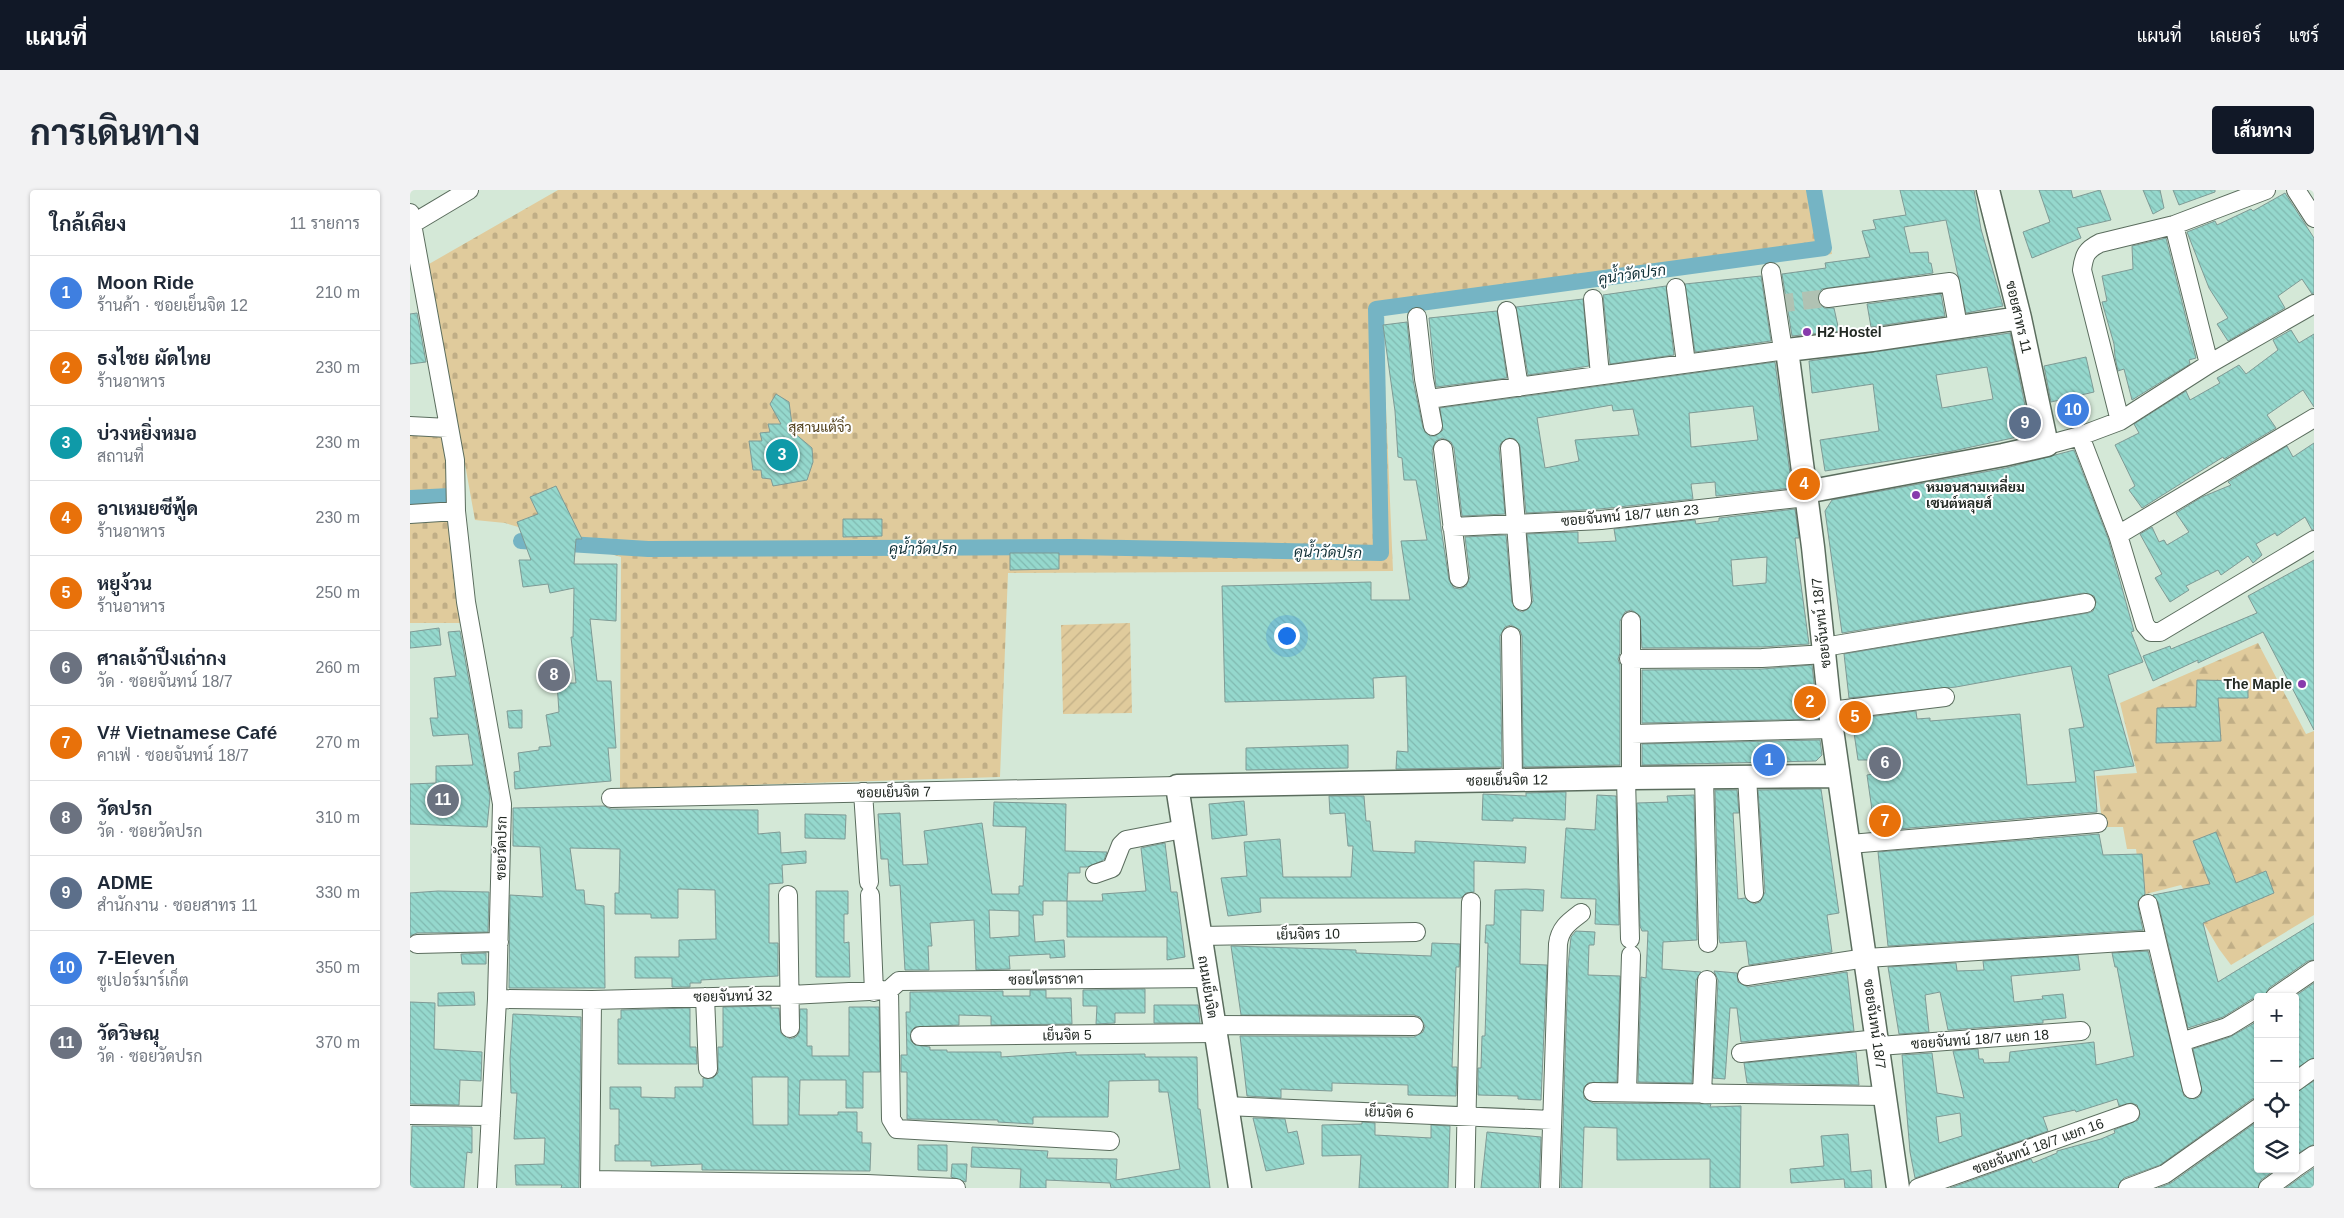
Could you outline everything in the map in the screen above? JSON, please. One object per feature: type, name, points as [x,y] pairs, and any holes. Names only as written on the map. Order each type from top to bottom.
[{"type":"street","points":[[411,218],[469,190]]},
{"type":"street","name":"ซอยสาทร 11","points":[[1988,190],[2020,318],[2047,445]]},
{"type":"street","points":[[2120,421],[2082,270],[2084,254],[2090,248],[2100,243],[2174,225],[2266,190]]},
{"type":"street","points":[[2296,190],[2314,218]]},
{"type":"street","name":"ซอยวัดปรก","points":[[411,218],[455,460],[456,511],[466,602],[502,804],[497,999],[487,1188]]},
{"type":"street","points":[[2174,225],[2209,364]]},
{"type":"street","points":[[1771,272],[1785,350]]},
{"type":"street","points":[[1828,298],[1950,282],[1958,326]]},
{"type":"street","points":[[1676,288],[1686,363]]},
{"type":"street","points":[[1593,299],[1600,375]]},
{"type":"street","points":[[1807,494],[2003,455],[2080,436],[2120,421],[2209,364],[2314,304]]},
{"type":"street","points":[[1507,311],[1519,387]]},
{"type":"street","points":[[1417,318],[1433,426]]},
{"type":"street","points":[[1429,399],[1686,363],[1872,340],[2020,318]]},
{"type":"street","name":"ซอยจันทน์ 18/7","points":[[1785,350],[1807,494],[1838,776],[1850,844],[1898,1188]]},
{"type":"street","points":[[2118,535],[2314,418]]},
{"type":"street","points":[[410,426],[448,428]]},
{"type":"street","points":[[2080,436],[2118,535],[2145,625],[2151,632],[2155,632],[2187,616],[2314,540]]},
{"type":"street","points":[[1443,448],[1460,578]]},
{"type":"street","points":[[1510,448],[1522,601]]},
{"type":"street","name":"ซอยจันทน์ 18/7 แยก 23","points":[[1452,527],[1601,520],[1807,494]]},
{"type":"street","points":[[410,514],[456,511]]},
{"type":"street","points":[[1630,659],[1762,658],[1825,651],[2086,603]]},
{"type":"street","points":[[1627,1092],[1631,947],[1630,621]]},
{"type":"street","points":[[1511,636],[1513,780]]},
{"type":"street","points":[[1631,734],[1831,720],[1945,697]]},
{"type":"street","name":"ซอยเย็นจิต 12","points":[[1176,786],[1838,776]]},
{"type":"street","points":[[1748,777],[1754,893]]},
{"type":"street","points":[[1704,778],[1708,943]]},
{"type":"street","name":"ซอยเย็นจิต 7","points":[[611,798],[1176,786]]},
{"type":"street","name":"ถนนเย็นจิต","points":[[1176,786],[1240,1188]]},
{"type":"street","points":[[863,792],[870,888],[882,991],[891,1119],[897,1129],[1110,1140]]},
{"type":"street","points":[[1850,844],[2098,823]]},
{"type":"street","points":[[1095,874],[1112,868],[1121,845],[1126,840],[1183,829]]},
{"type":"street","points":[[788,895],[790,1028]]},
{"type":"street","points":[[1465,1188],[1471,902]]},
{"type":"street","points":[[2148,904],[2155,940],[2192,1089]]},
{"type":"street","points":[[1550,1188],[1559,933],[1581,912]]},
{"type":"street","name":"เย็นจิตร 10","points":[[1200,936],[1416,932]]},
{"type":"street","points":[[1747,976],[1866,958],[2155,940]]},
{"type":"street","points":[[417,944],[498,942]]},
{"type":"street","points":[[2281,993],[2314,970]]},
{"type":"street","name":"ซอยไตรธาดา","points":[[882,991],[899,981],[1206,978]]},
{"type":"street","points":[[1702,1094],[1707,980]]},
{"type":"street","name":"ซอยจันทน์ 32","points":[[497,999],[592,1000],[882,991]]},
{"type":"street","points":[[705,997],[708,1069]]},
{"type":"street","points":[[592,1000],[591,1184],[817,1186],[867,1184],[956,1188]]},
{"type":"street","points":[[2181,1042],[2227,1027],[2254,1010]]},
{"type":"street","name":"เย็นจิต 5","points":[[920,1036],[1414,1026]]},
{"type":"street","name":"ซอยจันทน์ 18/7 แยก 18","points":[[1741,1054],[1878,1042],[2081,1031]]},
{"type":"street","points":[[2299,1079],[2314,1068]]},
{"type":"street","points":[[1593,1092],[1885,1096]]},
{"type":"street","name":"เย็นจิต 6","points":[[1226,1106],[1552,1120]]},
{"type":"street","points":[[2128,1188],[2168,1181],[2254,1111]]},
{"type":"street","name":"ซอยจันทน์ 18/7 แยก 16","points":[[1918,1188],[2130,1112]]},
{"type":"street","points":[[410,1115],[491,1116]]},
{"type":"street","points":[[2299,1166],[2314,1155]]},
{"type":"street","points":[[2268,1188],[2289,1173]]},
{"type":"green space","name":"สุสานแต้จิ๋ว","points":[[558,190],[1821,190],[1832,254],[1382,315],[1393,571],[1008,573],[1000,777],[620,789],[621,557],[505,523],[475,520],[429,264]]},
{"type":"green space","points":[[410,433],[443,434],[462,623],[410,623]]},
{"type":"green space","points":[[1130,623],[1132,713],[1063,714],[1061,625]]},
{"type":"green space","points":[[2258,643],[2306,734],[2314,731],[2314,915],[2231,965],[2219,949],[2181,885],[2142,895],[2136,849],[2127,849],[2123,827],[2103,827],[2096,776],[2137,773],[2120,703]]},
{"type":"building","points":[[1900,190],[1974,190],[1981,229],[2003,306],[1966,313],[1946,220],[1904,227],[1910,253],[1928,252],[1929,263],[1931,263],[1933,273],[1822,289],[1818,294],[1818,300],[1824,308],[1834,308],[1839,331],[1792,336],[1782,274],[1826,268],[1825,263],[1870,257],[1862,231],[1876,229],[1873,220],[1906,215]]},
{"type":"building","points":[[2039,190],[2071,190],[2073,198],[2100,190],[2111,220],[2077,228],[2081,238],[2032,258],[2023,232],[2050,222]]},
{"type":"building","points":[[2143,190],[2160,190],[2164,208],[2153,214]]},
{"type":"building","points":[[2173,190],[2215,190],[2215,192],[2179,205]]},
{"type":"building","points":[[2285,193],[2314,238],[2314,293],[2312,294],[2302,279],[2278,296],[2285,308],[2228,341],[2217,324],[2228,318],[2209,288],[2187,232],[2215,221],[2217,225],[2251,209],[2253,211]]},
{"type":"building","points":[[2166,238],[2196,358],[2189,360],[2190,364],[2132,400],[2124,369],[2118,371],[2114,344],[2102,302],[2107,301],[2102,276],[2133,269],[2132,246]]},
{"type":"building","points":[[1761,276],[1771,341],[1695,352],[1685,284]]},
{"type":"building","points":[[1666,286],[1674,355],[1610,364],[1603,295]]},
{"type":"building","points":[[1941,294],[1945,316],[1871,327],[1867,304]]},
{"type":"building","points":[[1583,299],[1589,366],[1528,375],[1516,307]]},
{"type":"building","points":[[1497,311],[1507,378],[1436,387],[1429,318]]},
{"type":"building","points":[[417,313],[426,362],[410,364],[410,314]]},
{"type":"building","points":[[1407,322],[1413,380],[1423,428],[1430,436],[1435,436],[1443,430],[1440,408],[1775,362],[1792,488],[1716,496],[1715,482],[1691,484],[1693,499],[1600,509],[1526,513],[1520,447],[1515,439],[1509,438],[1501,443],[1499,448],[1505,514],[1462,516],[1454,448],[1451,442],[1442,438],[1436,441],[1432,450],[1441,528],[1449,580],[1454,588],[1460,589],[1466,586],[1470,577],[1465,537],[1506,535],[1512,602],[1517,610],[1522,612],[1528,609],[1533,601],[1527,534],[1578,532],[1578,543],[1616,541],[1614,529],[1695,520],[1696,524],[1719,521],[1719,518],[1795,509],[1799,538],[1795,538],[1809,644],[1762,647],[1642,648],[1640,616],[1631,610],[1625,612],[1620,621],[1620,653],[1618,659],[1620,665],[1620,765],[1523,767],[1522,636],[1520,630],[1511,625],[1505,627],[1500,636],[1502,767],[1396,769],[1397,751],[1408,752],[1406,676],[1373,678],[1374,698],[1225,702],[1222,586],[1371,582],[1371,600],[1410,600],[1401,541],[1427,540],[1416,480],[1404,480],[1402,458],[1398,457],[1395,411],[1383,325]],"holes":[[[1612,405],[1613,411],[1633,409],[1639,435],[1575,440],[1579,461],[1545,468],[1537,418]],[[1753,406],[1758,440],[1691,447],[1689,413]],[[1767,557],[1766,583],[1733,586],[1731,560]]]},
{"type":"building","points":[[2291,330],[2299,343],[2314,334],[2314,407],[2303,390],[2267,415],[2276,428],[2224,459],[2223,457],[2142,508],[2129,490],[2135,486],[2115,445],[2139,433],[2134,424],[2186,391],[2190,400],[2220,383],[2217,378],[2239,365],[2246,374],[2278,350],[2273,340]]},
{"type":"building","points":[[2010,333],[2031,434],[1953,451],[1825,471],[1820,440],[1879,431],[1873,384],[1812,393],[1809,361]],"holes":[[[1987,367],[1993,399],[1942,408],[1936,375]]]},
{"type":"building","points":[[2086,357],[2094,392],[2051,402],[2044,366]]},
{"type":"building","points":[[776,394],[789,402],[793,432],[812,448],[813,462],[807,480],[773,486],[771,479],[762,478],[761,470],[753,470],[749,441],[762,441],[760,433],[770,432],[768,424],[781,424],[770,404]]},
{"type":"building","points":[[2314,443],[2314,529],[2312,530],[2305,517],[2277,536],[2275,533],[2256,544],[2262,555],[2253,563],[2248,556],[2221,575],[2218,570],[2186,586],[2189,590],[2170,602],[2155,578],[2162,574],[2140,534],[2152,527],[2159,542],[2164,540],[2167,545],[2189,532],[2176,513],[2202,497],[2231,485],[2228,482],[2287,446],[2293,457]]},
{"type":"building","points":[[2074,450],[2108,538],[2134,631],[2131,632],[2143,662],[2108,675],[2134,766],[2094,771],[2097,812],[1875,831],[1867,775],[1878,773],[1876,760],[1858,760],[1852,719],[1916,711],[1917,719],[1930,718],[1930,721],[2020,714],[2027,785],[2076,782],[2069,729],[2084,727],[2071,666],[1956,687],[1849,698],[1844,654],[2088,613],[2093,611],[2096,602],[2094,596],[2084,593],[1842,633],[1825,511],[1832,500],[2006,468]]},
{"type":"building","points":[[556,486],[582,539],[576,539],[574,564],[617,564],[616,621],[590,619],[597,681],[611,681],[616,748],[608,748],[611,781],[515,789],[514,772],[520,771],[518,753],[539,750],[539,747],[551,746],[546,715],[559,712],[557,683],[576,683],[571,637],[573,637],[574,588],[550,593],[548,584],[523,587],[519,560],[531,560],[517,522],[538,514],[530,497]]},
{"type":"building","points":[[843,519],[882,519],[882,536],[843,537]]},
{"type":"building","points":[[1010,553],[1059,553],[1059,569],[1010,570]]},
{"type":"building","points":[[2314,560],[2314,730],[2263,632],[2198,663],[2198,660],[2153,681],[2143,656],[2170,646],[2171,649],[2257,613],[2248,596]]},
{"type":"building","points":[[439,628],[441,645],[410,648],[410,632]]},
{"type":"building","points":[[460,631],[490,797],[487,827],[410,824],[410,784],[436,783],[436,766],[473,765],[468,734],[433,736],[430,718],[438,718],[434,678],[456,676],[448,632]]},
{"type":"building","points":[[1812,665],[1818,719],[1642,723],[1642,670],[1762,669]]},
{"type":"building","points":[[2197,680],[2248,681],[2248,698],[2218,698],[2221,741],[2156,743],[2157,708],[2196,707]]},
{"type":"building","points":[[522,710],[522,728],[509,728],[507,711]]},
{"type":"building","points":[[1820,740],[1822,755],[1816,761],[1642,765],[1642,744]]},
{"type":"building","points":[[1348,745],[1348,768],[1246,770],[1246,748]]},
{"type":"building","points":[[1821,789],[1839,913],[1827,915],[1832,952],[1749,965],[1746,941],[1720,943],[1719,939],[1715,790],[1737,790],[1739,813],[1733,813],[1738,899],[1745,898],[1754,904],[1760,902],[1765,892],[1758,790]]},
{"type":"building","points":[[1566,792],[1565,820],[1513,818],[1513,821],[1482,820],[1483,794],[1526,796],[1526,793]]},
{"type":"building","points":[[1597,795],[1616,796],[1619,925],[1595,924],[1596,899],[1561,898],[1566,828],[1595,830]]},
{"type":"building","points":[[1694,795],[1697,940],[1663,942],[1662,969],[1701,972],[1696,980],[1692,1083],[1638,1082],[1641,977],[1646,978],[1648,931],[1642,931],[1640,926],[1637,803],[1668,802],[1667,796]]},
{"type":"building","points":[[1329,796],[1364,796],[1366,821],[1370,821],[1373,851],[1415,853],[1415,841],[1526,847],[1525,863],[1474,861],[1474,892],[1466,893],[1461,898],[1260,898],[1261,912],[1228,916],[1221,878],[1247,876],[1244,842],[1280,839],[1283,877],[1351,877],[1353,846],[1348,846],[1345,813],[1330,814]]},
{"type":"building","points":[[1244,801],[1247,835],[1212,839],[1209,804]]},
{"type":"building","points":[[994,802],[1066,804],[1065,851],[1107,852],[1104,860],[1087,867],[1080,867],[1080,873],[1068,873],[1067,901],[1043,901],[1043,915],[1033,915],[1035,942],[1064,940],[1065,957],[1050,958],[1050,954],[1009,956],[1010,969],[976,970],[974,920],[930,923],[932,946],[928,946],[929,970],[905,970],[900,885],[890,886],[888,859],[881,859],[878,814],[900,813],[903,865],[928,864],[924,831],[982,823],[992,894],[1019,894],[1019,886],[1023,886],[1026,827],[993,826]],"holes":[[[989,910],[1019,911],[1019,936],[990,938]]]},
{"type":"building","points":[[604,806],[611,809],[758,810],[758,834],[780,832],[781,853],[806,851],[806,863],[782,865],[783,883],[769,884],[769,943],[778,943],[778,976],[701,980],[701,983],[690,983],[690,987],[672,987],[672,978],[635,978],[635,957],[679,957],[679,940],[716,939],[715,890],[678,889],[678,918],[651,918],[651,914],[615,914],[615,893],[619,893],[620,849],[570,848],[576,890],[584,890],[585,904],[604,906],[605,988],[509,988],[510,895],[543,897],[540,847],[513,846],[513,808]]},
{"type":"building","points":[[805,814],[846,815],[845,839],[805,838]]},
{"type":"building","points":[[2216,832],[2236,883],[2266,871],[2274,893],[2203,923],[2218,982],[2314,923],[2314,960],[2308,961],[2269,988],[2267,993],[2254,993],[2254,999],[2223,1017],[2188,1028],[2158,902],[2153,895],[2210,884],[2193,841]]},
{"type":"building","points":[[2099,834],[2103,855],[2142,854],[2145,894],[2138,901],[2138,906],[2143,930],[1888,946],[1878,852]]},
{"type":"building","points":[[1165,843],[1171,892],[1177,892],[1185,957],[1167,960],[1167,937],[1067,937],[1067,901],[1103,901],[1102,894],[1146,891],[1141,848]]},
{"type":"building","points":[[1495,890],[1544,890],[1543,911],[1521,910],[1520,964],[1547,965],[1541,1100],[1518,1099],[1518,1096],[1478,1095],[1478,1068],[1481,1068],[1482,1036],[1485,1036],[1488,943],[1485,943],[1486,925],[1494,925]]},
{"type":"building","points":[[438,891],[489,892],[488,932],[417,933],[410,936],[410,893]]},
{"type":"building","points":[[816,891],[848,891],[848,914],[844,914],[844,943],[849,942],[850,977],[816,977]]},
{"type":"building","points":[[1576,931],[1595,932],[1594,945],[1589,945],[1588,975],[1620,976],[1617,1082],[1588,1083],[1584,1087],[1584,1098],[1593,1103],[1711,1104],[1710,1107],[1741,1106],[1740,1188],[1710,1188],[1710,1159],[1617,1160],[1617,1128],[1584,1127],[1582,1188],[1561,1188],[1568,966],[1571,937]]},
{"type":"building","points":[[1432,943],[1460,944],[1459,967],[1456,967],[1452,1067],[1457,1067],[1456,1096],[1408,1095],[1408,1085],[1332,1083],[1332,1091],[1281,1089],[1281,1098],[1247,1096],[1240,1036],[1414,1037],[1423,1032],[1425,1026],[1420,1017],[1414,1015],[1241,1015],[1231,946],[1356,950],[1356,953],[1431,956]]},
{"type":"building","points":[[2148,951],[2184,1096],[2194,1099],[2199,1097],[2202,1092],[2193,1049],[2230,1037],[2254,1023],[2254,1098],[2160,1165],[2124,1178],[2118,1188],[1950,1188],[2031,1159],[2033,1163],[2057,1153],[2057,1151],[2101,1139],[2115,1133],[2114,1130],[2138,1120],[2140,1114],[2137,1105],[2131,1103],[2119,1106],[2117,1099],[2076,1112],[2075,1110],[2043,1117],[2048,1131],[1915,1178],[1910,1152],[1902,1055],[1932,1053],[1937,1093],[1964,1098],[1953,1051],[1978,1049],[1979,1059],[1983,1059],[1984,1063],[2009,1062],[2010,1052],[2094,1042],[2096,1065],[2134,1056],[2117,967],[2115,967],[2112,953]],"holes":[[[1960,1113],[1962,1136],[1939,1143],[1936,1117]]]},
{"type":"building","points":[[486,953],[486,964],[462,964],[461,954]]},
{"type":"building","points":[[2078,955],[2080,970],[2011,976],[2014,1002],[2043,999],[2042,996],[2063,994],[2066,1018],[2043,1020],[2043,1023],[1948,1030],[1940,992],[1925,995],[1929,1032],[1899,1034],[1888,967],[1956,963],[1957,971],[1984,970],[1983,961]]},
{"type":"building","points":[[1714,971],[1737,973],[1738,982],[1748,987],[1847,972],[1854,1031],[1741,1042],[1737,1008],[1730,1008],[1725,1079],[1713,1078],[1718,980]]},
{"type":"building","points":[[2314,983],[2314,1058],[2299,1067],[2299,1038],[2299,994]]},
{"type":"building","points":[[1145,989],[1145,1013],[1115,1013],[1115,1023],[1096,1024],[1097,1006],[1083,1006],[1083,990]]},
{"type":"building","points":[[1030,990],[1046,990],[1046,998],[1071,998],[1072,1024],[991,1025],[991,1016],[959,1015],[959,1025],[915,1027],[911,1031],[911,1041],[915,1045],[930,1047],[930,1050],[947,1050],[947,1052],[1001,1052],[1001,1057],[1076,1052],[1076,1055],[1145,1054],[1145,1057],[1197,1057],[1198,1109],[1200,1109],[1210,1188],[1111,1188],[1110,1183],[1046,1180],[1046,1188],[1020,1188],[1021,1169],[971,1167],[972,1147],[1048,1151],[1047,1158],[1117,1159],[1116,1180],[1180,1169],[1168,1092],[1159,1092],[1159,1080],[1109,1081],[1108,1117],[1033,1117],[1033,1124],[998,1122],[998,1120],[907,1119],[907,1072],[901,1072],[901,1055],[907,1055],[906,1012],[910,1012],[910,992],[1003,991],[1003,996],[1030,996]]},
{"type":"building","points":[[474,992],[475,1005],[438,1006],[438,993]]},
{"type":"building","points":[[410,1002],[435,1003],[434,1049],[482,1052],[481,1081],[460,1080],[459,1105],[410,1104]]},
{"type":"building","points":[[1154,1005],[1198,1005],[1200,1023],[1154,1023]]},
{"type":"building","points":[[771,1006],[771,1008],[779,1008],[781,1033],[790,1039],[796,1037],[799,1033],[800,1009],[807,1009],[807,1046],[812,1046],[812,1056],[849,1056],[849,1007],[879,1007],[880,1072],[863,1072],[863,1108],[846,1108],[846,1080],[800,1080],[799,1115],[838,1115],[838,1112],[857,1112],[857,1132],[862,1132],[862,1143],[871,1143],[870,1171],[702,1170],[702,1164],[651,1166],[651,1161],[615,1161],[615,1145],[619,1145],[619,1109],[610,1109],[610,1087],[641,1087],[641,1097],[675,1098],[675,1087],[703,1087],[703,1078],[713,1078],[718,1073],[718,1047],[723,1047],[723,1007]],"holes":[[[752,1077],[788,1077],[788,1125],[753,1125]]]},
{"type":"building","points":[[690,1008],[690,1047],[696,1047],[697,1064],[618,1064],[618,1019],[621,1019],[621,1010]]},
{"type":"building","points":[[513,1014],[581,1017],[579,1188],[561,1188],[562,1185],[516,1185],[515,1165],[544,1164],[545,1138],[514,1139],[517,1093],[511,1093],[510,1059]]},
{"type":"building","points":[[1856,1052],[1859,1085],[1747,1083],[1744,1063]]},
{"type":"building","points":[[2314,1081],[2314,1144],[2299,1153],[2299,1128],[2299,1090]]},
{"type":"building","points":[[1253,1118],[1285,1119],[1288,1133],[1297,1131],[1304,1164],[1266,1171]]},
{"type":"building","points":[[1362,1122],[1375,1123],[1375,1135],[1431,1138],[1431,1125],[1450,1126],[1448,1188],[1359,1188],[1361,1155],[1322,1156],[1322,1125],[1362,1124]]},
{"type":"building","points":[[2254,1124],[2254,1173],[2271,1173],[2261,1180],[2258,1188],[2158,1188],[2171,1183]]},
{"type":"building","points":[[412,1126],[472,1127],[472,1153],[467,1152],[464,1188],[410,1188]]},
{"type":"building","points":[[1487,1132],[1541,1137],[1539,1188],[1481,1188]]},
{"type":"building","points":[[1848,1134],[1851,1172],[1871,1170],[1872,1188],[1845,1188],[1844,1179],[1791,1183],[1790,1169],[1824,1166],[1821,1136]]},
{"type":"building","points":[[918,1145],[947,1145],[947,1171],[918,1170]]},
{"type":"building","points":[[952,1164],[967,1164],[966,1182],[951,1177]]},
{"type":"building","points":[[2314,1168],[2314,1188],[2286,1188],[2301,1177]]},
{"type":"waterway","name":"คูน้ำวัดปรก","points":[[521,541],[648,549],[1074,547],[1381,553],[1376,309],[1824,248],[1814,190]]},
{"type":"waterway","name":"คูน้ำวัดปรก","points":[[410,498],[450,496]]},
{"type":"tunnel","points":[[1776,304],[1828,298]]},
{"type":"place","name":"H2 Hostel","points":[[1807,332]]},
{"type":"place","name":"7-Eleven","points":[[2073,410]]},
{"type":"place","name":"ADME","points":[[2025,423]]},
{"type":"place","name":"บ่วงหยิ่งหมอ","points":[[782,455]]},
{"type":"place","name":"อาเหมยซีฟู้ด","points":[[1804,484]]},
{"type":"place","name":"หมอนสามเหลี่ยม เซนต์หลุยส์","points":[[1916,495]]},
{"type":"place","name":"วัดปรก","points":[[554,675]]},
{"type":"place","name":"The Maple","points":[[2302,684]]},
{"type":"place","name":"ธงไชย ผัดไทย","points":[[1810,702]]},
{"type":"place","name":"หยูง้วน","points":[[1855,717]]},
{"type":"place","name":"Moon Ride","points":[[1769,760]]},
{"type":"place","name":"ศาลเจ้าปึงเถ่ากง","points":[[1885,763]]},
{"type":"place","name":"วัดวิษณุ","points":[[443,800]]},
{"type":"place","name":"V# Vietnamese Café","points":[[1885,821]]}]
